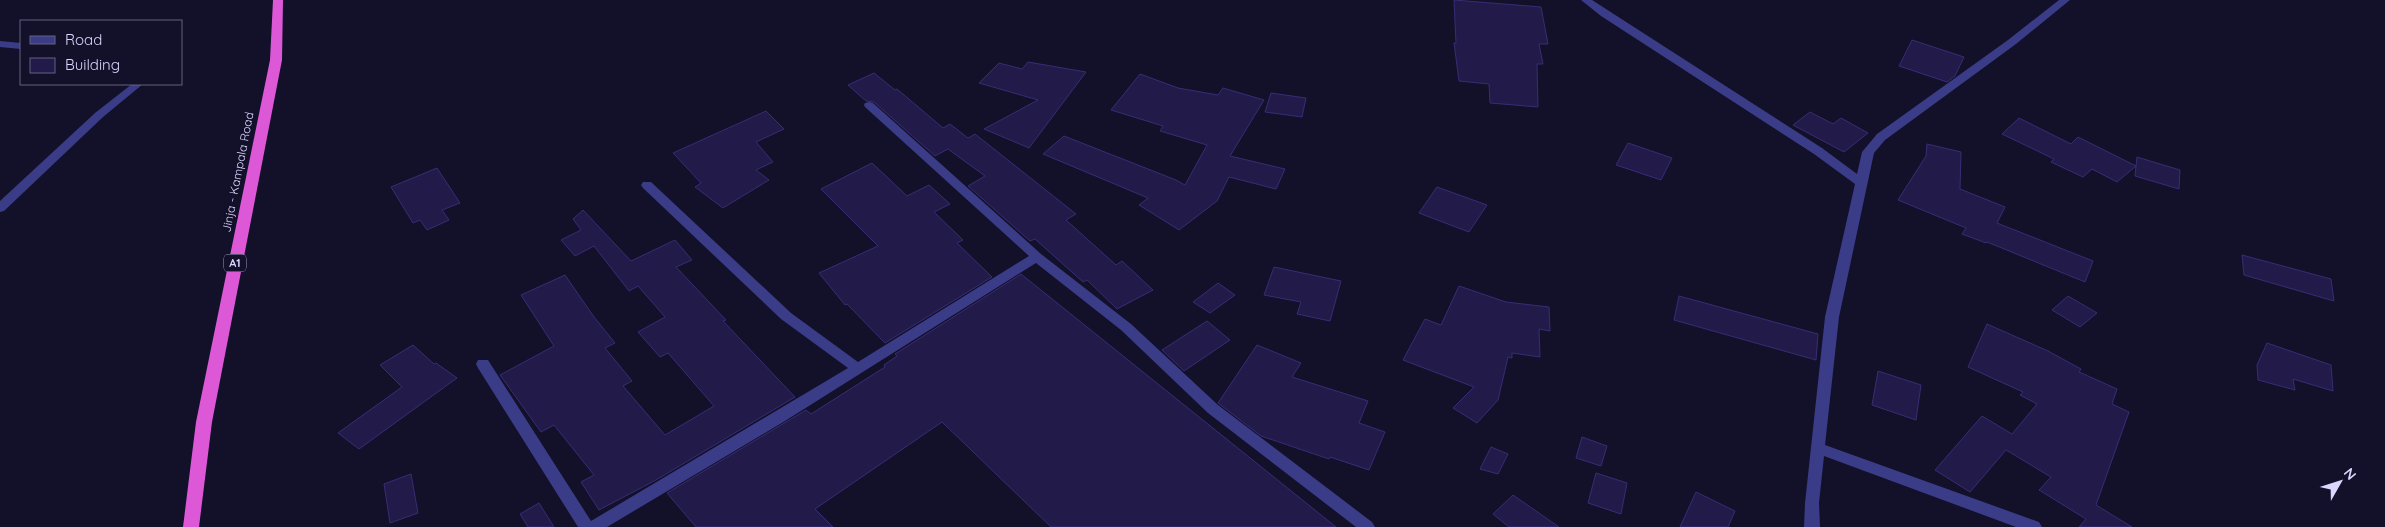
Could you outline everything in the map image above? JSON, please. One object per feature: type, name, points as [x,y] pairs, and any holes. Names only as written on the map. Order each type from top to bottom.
[{"type":"highway","name":"Jinja - Kampala Road","points":[[191,527],[204,422],[276,60],[278,0]]},
{"type":"street","points":[[1586,0],[1818,151],[1861,182]]},
{"type":"street","points":[[1812,527],[1812,503],[1832,317],[1868,152],[1881,137],[2012,42],[2065,0]]},
{"type":"street","points":[[0,44],[20,46]]},
{"type":"street","points":[[0,208],[99,115],[137,85]]},
{"type":"street","points":[[869,105],[1037,257],[1126,327],[1213,409],[1368,527]]},
{"type":"street","points":[[646,185],[786,316],[858,368]]},
{"type":"street","points":[[594,527],[780,417],[1037,257]]},
{"type":"street","points":[[483,364],[586,527]]},
{"type":"street","points":[[1818,448],[2034,527]]},
{"type":"building","points":[[1454,0],[1541,7],[1548,44],[1539,44],[1543,64],[1537,64],[1538,107],[1490,103],[1489,84],[1459,81],[1454,43],[1456,43]]},
{"type":"building","points":[[1912,40],[1964,57],[1955,76],[1947,82],[1899,66]]},
{"type":"building","points":[[1028,62],[1086,72],[1029,148],[984,129],[1038,100],[979,83],[999,63],[1022,69]]},
{"type":"building","points":[[874,73],[895,90],[897,89],[943,128],[950,124],[968,138],[975,134],[1076,214],[1066,220],[1116,265],[1122,261],[1153,290],[1117,309],[1087,280],[1083,282],[1035,239],[1030,241],[968,186],[985,176],[948,149],[935,156],[874,102],[866,101],[848,85]]},
{"type":"building","points":[[1140,74],[1178,88],[1218,95],[1223,88],[1264,100],[1230,156],[1285,169],[1276,189],[1229,177],[1217,201],[1179,230],[1139,205],[1148,198],[1043,154],[1064,136],[1185,185],[1207,145],[1160,131],[1163,126],[1111,110]]},
{"type":"building","points":[[1271,93],[1306,98],[1302,117],[1265,112]]},
{"type":"building","points":[[766,111],[784,129],[756,142],[773,162],[756,170],[769,180],[723,208],[695,187],[701,183],[673,153]]},
{"type":"building","points":[[1810,112],[1833,124],[1841,118],[1868,133],[1844,152],[1793,125]]},
{"type":"building","points":[[2019,118],[2071,144],[2078,137],[2136,166],[2117,182],[2092,169],[2083,177],[2051,162],[2054,159],[2002,134]]},
{"type":"building","points":[[1628,143],[1672,158],[1661,180],[1616,165]]},
{"type":"building","points":[[1927,144],[1961,152],[1960,189],[2005,207],[1997,223],[2093,261],[2085,282],[1987,242],[1962,234],[1966,228],[1898,200],[1926,156]]},
{"type":"building","points":[[2137,157],[2180,170],[2179,189],[2135,176]]},
{"type":"building","points":[[872,163],[907,196],[929,185],[950,204],[934,212],[963,240],[957,243],[992,277],[885,343],[847,304],[845,305],[819,273],[878,246],[821,189]]},
{"type":"building","points":[[437,168],[460,203],[442,210],[449,220],[427,230],[420,220],[413,223],[391,187]]},
{"type":"building","points":[[1437,187],[1487,205],[1469,232],[1419,213]]},
{"type":"building","points":[[583,210],[631,261],[675,240],[692,260],[676,267],[726,320],[723,321],[795,397],[656,480],[599,510],[581,482],[594,475],[554,425],[541,432],[500,375],[554,346],[521,295],[565,275],[594,317],[615,343],[605,348],[632,381],[623,386],[665,435],[714,406],[668,353],[660,357],[638,332],[665,317],[638,286],[629,291],[594,246],[575,256],[561,240],[581,230],[573,219]]},
{"type":"building","points":[[2242,255],[2331,279],[2334,301],[2244,275]]},
{"type":"building","points":[[1274,267],[1341,281],[1330,321],[1297,314],[1301,302],[1264,295]]},
{"type":"building","points":[[1021,274],[1336,527],[1051,527],[942,422],[815,509],[833,527],[696,527],[667,493],[806,410],[811,414],[885,367],[884,365],[897,356],[895,354]]},
{"type":"building","points":[[1218,283],[1235,295],[1210,313],[1193,302]]},
{"type":"building","points":[[1459,286],[1506,302],[1549,307],[1550,331],[1539,329],[1540,357],[1512,353],[1512,358],[1508,357],[1498,400],[1477,423],[1453,408],[1474,387],[1403,360],[1425,319],[1441,325]]},
{"type":"building","points":[[1679,296],[1818,334],[1816,360],[1674,320]]},
{"type":"building","points":[[2068,296],[2097,313],[2080,327],[2052,310]]},
{"type":"building","points":[[1207,321],[1230,340],[1184,371],[1162,350]]},
{"type":"building","points":[[1987,324],[2048,351],[2081,369],[2079,372],[2117,389],[2112,404],[2129,412],[2096,505],[2132,527],[2079,527],[2086,519],[2039,490],[2051,477],[2006,450],[1970,492],[1935,470],[1982,416],[2012,434],[2037,404],[2020,395],[2023,392],[1968,367]]},
{"type":"building","points":[[2267,343],[2331,365],[2333,391],[2293,379],[2295,390],[2258,380],[2257,365]]},
{"type":"building","points":[[413,345],[434,364],[436,363],[457,378],[359,449],[338,433],[402,387],[380,365]]},
{"type":"building","points":[[1257,345],[1301,363],[1292,377],[1368,401],[1359,423],[1385,432],[1369,470],[1330,457],[1329,459],[1261,436],[1218,403]]},
{"type":"building","points":[[1878,371],[1921,385],[1916,420],[1872,405]]},
{"type":"building","points":[[1582,437],[1607,446],[1601,466],[1576,458]]},
{"type":"building","points":[[1491,447],[1508,454],[1498,474],[1480,469]]},
{"type":"building","points":[[1596,473],[1627,483],[1621,514],[1588,503]]},
{"type":"building","points":[[411,474],[418,513],[390,523],[384,484]]},
{"type":"building","points":[[1696,492],[1735,511],[1728,527],[1680,527]]},
{"type":"building","points":[[1513,495],[1559,527],[1509,527],[1493,514]]},
{"type":"building","points":[[539,503],[554,527],[528,527],[520,514]]}]
